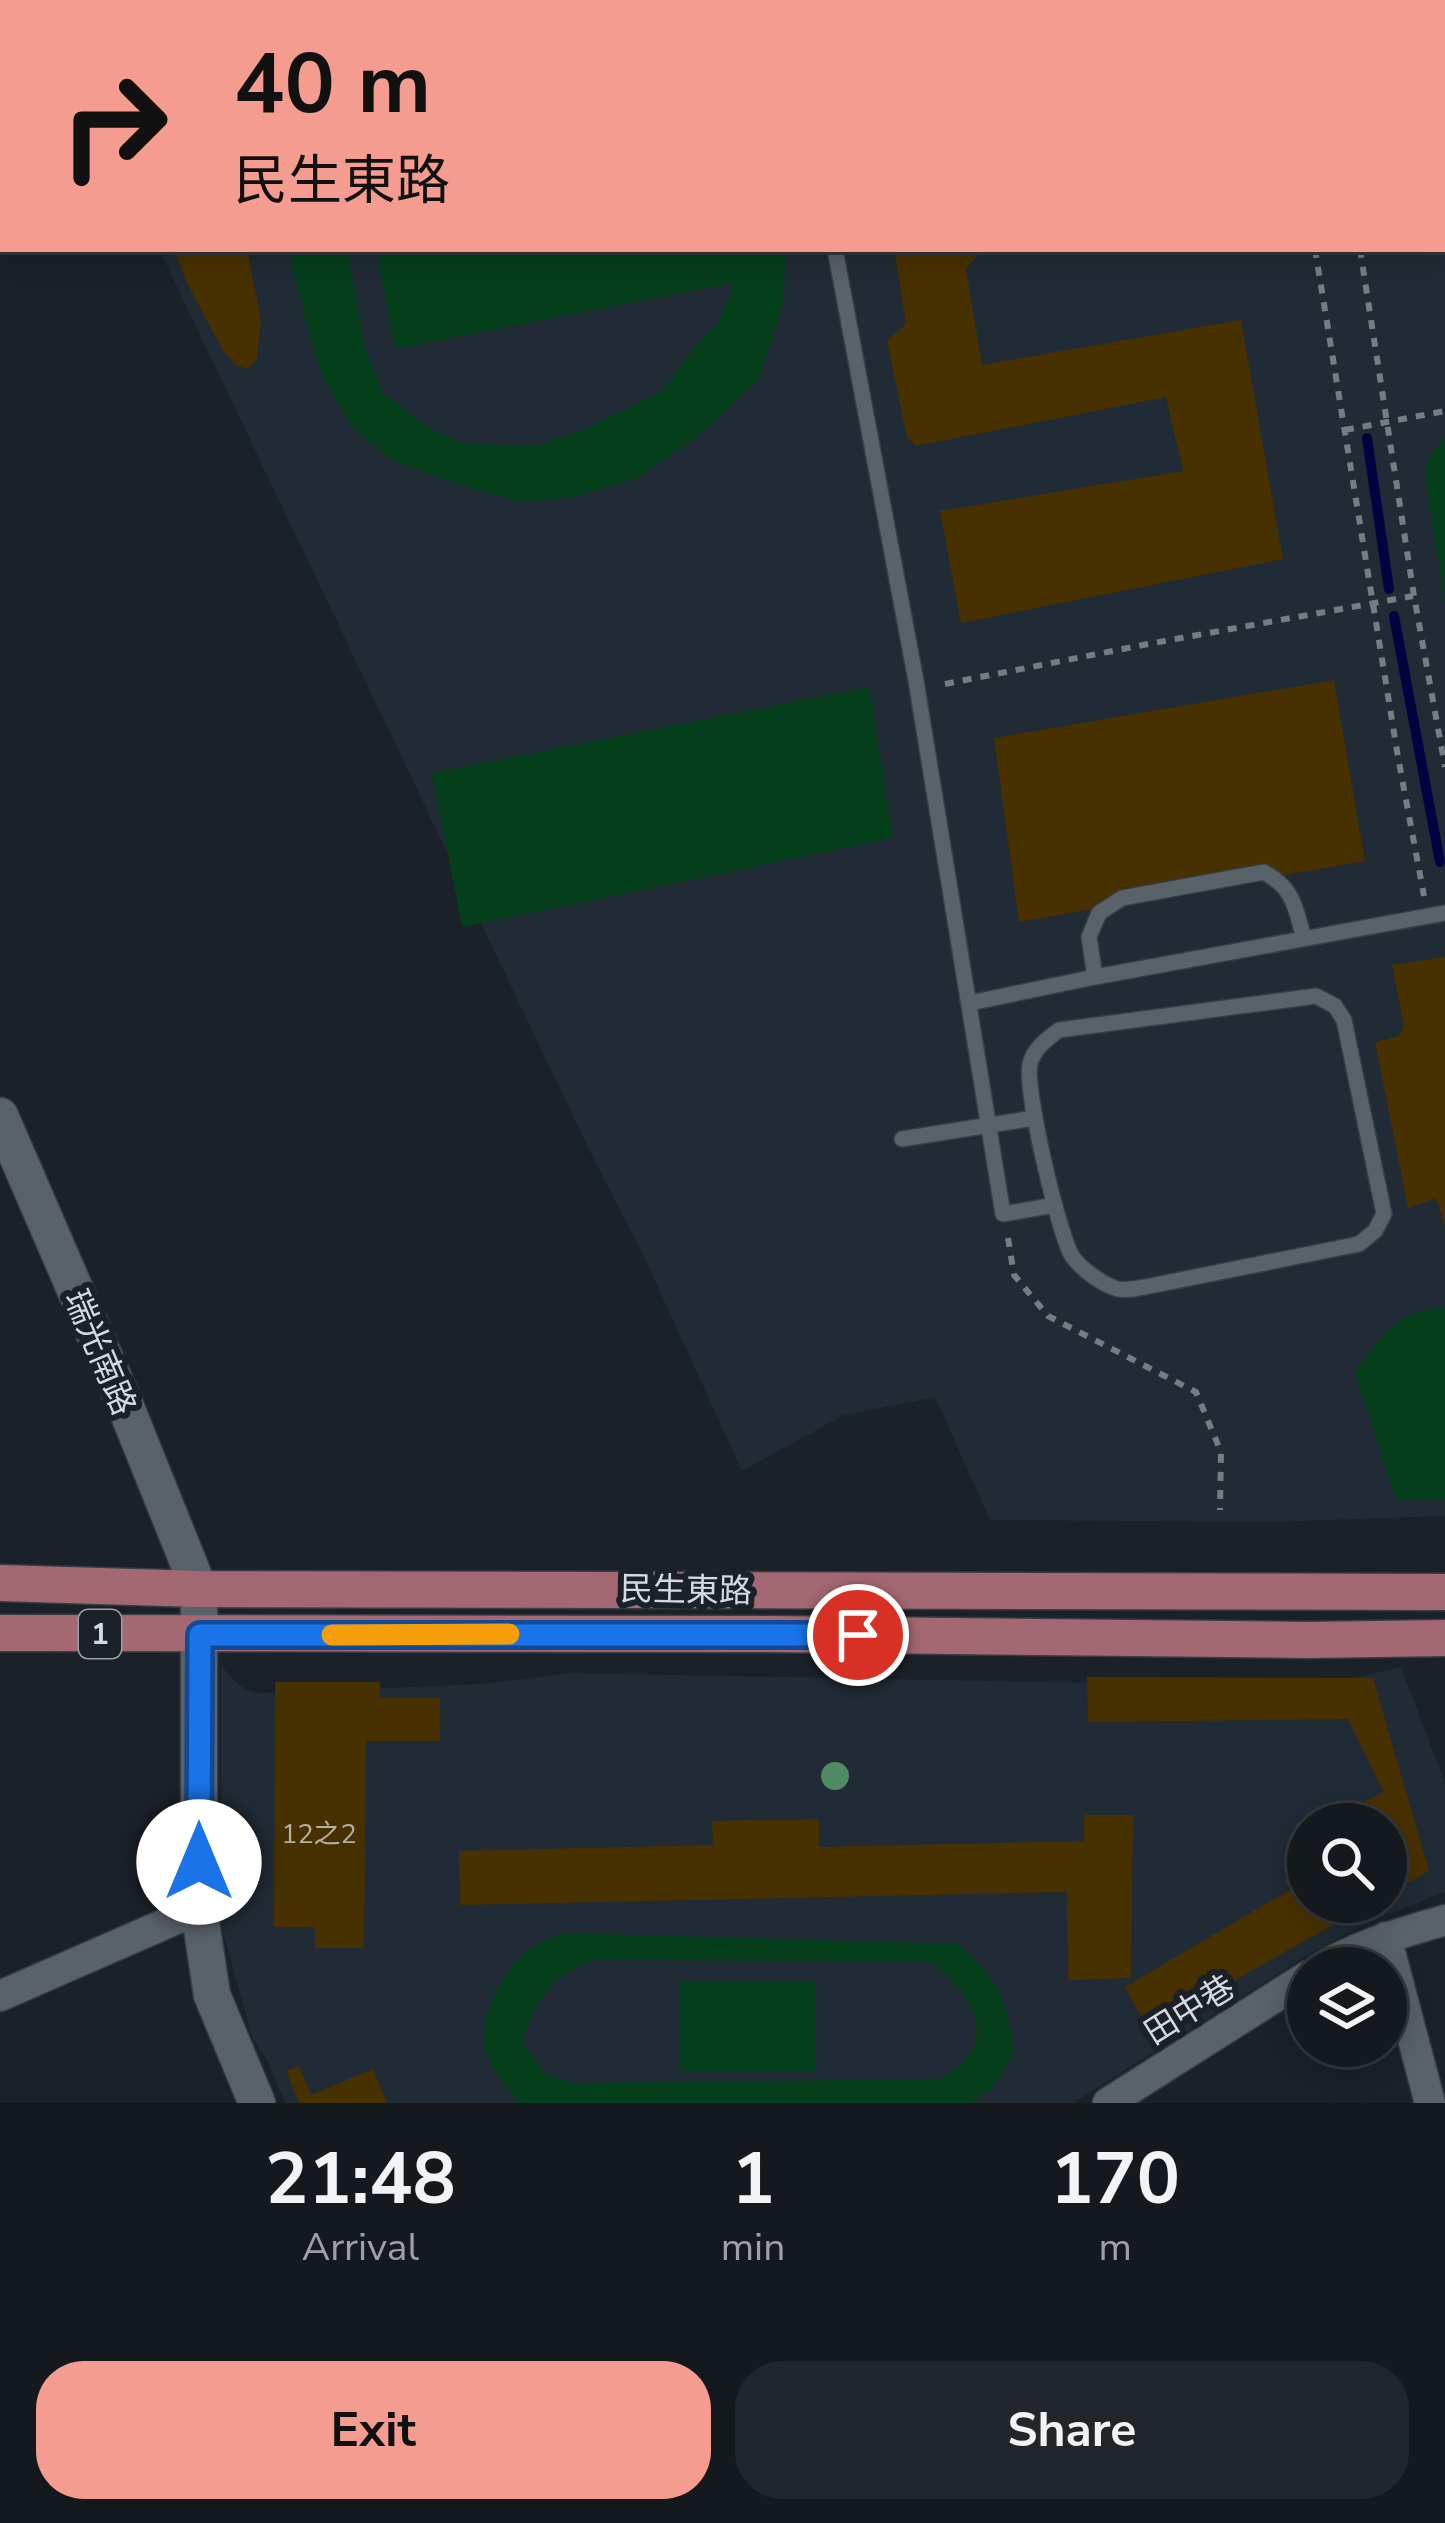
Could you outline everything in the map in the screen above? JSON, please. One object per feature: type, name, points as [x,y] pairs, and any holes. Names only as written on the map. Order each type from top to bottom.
[{"type":"main road","name":"民生東路","points":[[0,1583],[199,1589],[1445,1592]]},
{"type":"main road","name":"民生東路","points":[[0,1633],[1445,1638]]},
{"type":"street","name":"瑞光南路","points":[[0,1116],[199,1589]]},
{"type":"street","points":[[199,1589],[199,1909],[212,1995],[257,2103]]},
{"type":"street","points":[[0,1996],[199,1909]]},
{"type":"street","points":[[1362,1947],[1445,1920]]},
{"type":"street","points":[[1386,1937],[1430,2103]]},
{"type":"street","name":"田中巷","points":[[1108,2103],[1287,1989]]},
{"type":"lane","points":[[836,252],[916,681],[1004,1214],[1055,1205]]},
{"type":"lane","points":[[1094,977],[1088,937],[1100,914],[1122,898],[1143,894],[1264,872],[1284,884],[1304,938]]},
{"type":"lane","points":[[970,1003],[1445,913]]},
{"type":"lane","points":[[1316,996],[1335,1006],[1344,1020],[1384,1214],[1376,1231],[1359,1244],[1120,1290],[1095,1277],[1072,1256],[1055,1205],[1029,1080],[1030,1061],[1042,1042],[1059,1030],[1316,996]]},
{"type":"lane","points":[[902,1139],[1034,1118]]},
{"type":"path","points":[[1315,252],[1427,916]]},
{"type":"path","points":[[1361,252],[1445,767]]},
{"type":"path","points":[[1345,430],[1445,411]]},
{"type":"path","points":[[945,684],[1414,596]]},
{"type":"path","points":[[1004,1214],[1014,1276],[1048,1316],[1196,1392],[1221,1452],[1220,1510]]},
{"type":"shaded area","points":[[160,252],[1445,252],[1445,1516],[1267,1522],[990,1520],[935,1397],[842,1416],[742,1471]]},
{"type":"shaded area","points":[[221,1665],[245,1689],[260,1693],[483,1684],[570,1673],[1312,1687],[1401,1667],[1445,1783],[1445,1892],[1407,1907],[1407,1803],[1287,1803],[1287,1923],[1367,1923],[1322,1947],[1287,1947],[1287,1968],[1073,2103],[285,2103],[253,2039],[221,1926]]},
{"type":"green space","points":[[290,252],[348,252],[364,345],[383,392],[421,423],[461,444],[536,445],[581,431],[662,391],[716,326],[732,283],[395,349],[377,252],[733,252],[735,258],[736,252],[787,252],[782,306],[759,380],[697,437],[639,477],[580,496],[521,502],[393,461],[352,427],[321,374]]},
{"type":"green space","points":[[1445,437],[1445,605],[1425,476],[1429,457]]},
{"type":"green space","points":[[869,687],[893,838],[462,927],[432,773]]},
{"type":"green space","points":[[1445,1307],[1445,1500],[1396,1500],[1355,1371],[1386,1331],[1411,1313]]},
{"type":"green space","points":[[563,1933],[959,1944],[1000,1993],[1014,2054],[993,2087],[971,2103],[520,2103],[490,2063],[486,2021],[510,1969],[529,1949]],"holes":[[[593,1960],[929,1961],[962,1993],[977,2034],[965,2061],[940,2079],[573,2083],[546,2074],[522,2042],[546,1991]]]},
{"type":"green space","points":[[680,1982],[816,1982],[816,2072],[679,2071]]},
{"type":"building","points":[[175,252],[248,252],[261,319],[257,359],[248,369],[235,365],[222,349]]},
{"type":"building","points":[[894,252],[997,252],[978,255],[966,269],[982,365],[1241,320],[1283,559],[961,623],[940,511],[1183,471],[1166,397],[916,446],[907,437],[887,341],[906,324]]},
{"type":"building","points":[[1334,680],[1365,861],[1019,922],[994,738]]},
{"type":"building","points":[[1445,957],[1444,1223],[1436,1198],[1408,1208],[1375,1042],[1399,1036],[1404,1026],[1392,965]]},
{"type":"building","points":[[1087,1677],[1373,1678],[1429,1871],[1407,1883],[1407,1803],[1360,1803],[1384,1792],[1348,1719],[1088,1722]]},
{"type":"building","points":[[275,1682],[380,1682],[380,1698],[440,1698],[440,1741],[366,1741],[364,1948],[315,1948],[315,1927],[274,1927]]},
{"type":"building","points":[[1084,1815],[1133,1815],[1131,1978],[1068,1980],[1067,1892],[460,1905],[459,1851],[713,1845],[712,1821],[819,1819],[819,1847],[1084,1841]]},
{"type":"building","points":[[1287,1891],[1287,1923],[1337,1923],[1148,2029],[1125,1987]]},
{"type":"building","points":[[299,2066],[311,2095],[373,2069],[387,2103],[299,2103],[286,2071]]},
{"type":"waterway","points":[[1367,438],[1389,589]]},
{"type":"waterway","points":[[1394,616],[1440,862]]},
{"type":"slow traffic","points":[[332,1635],[509,1634]]},
{"type":"route","points":[[199,1862],[200,1635],[858,1635]]}]
